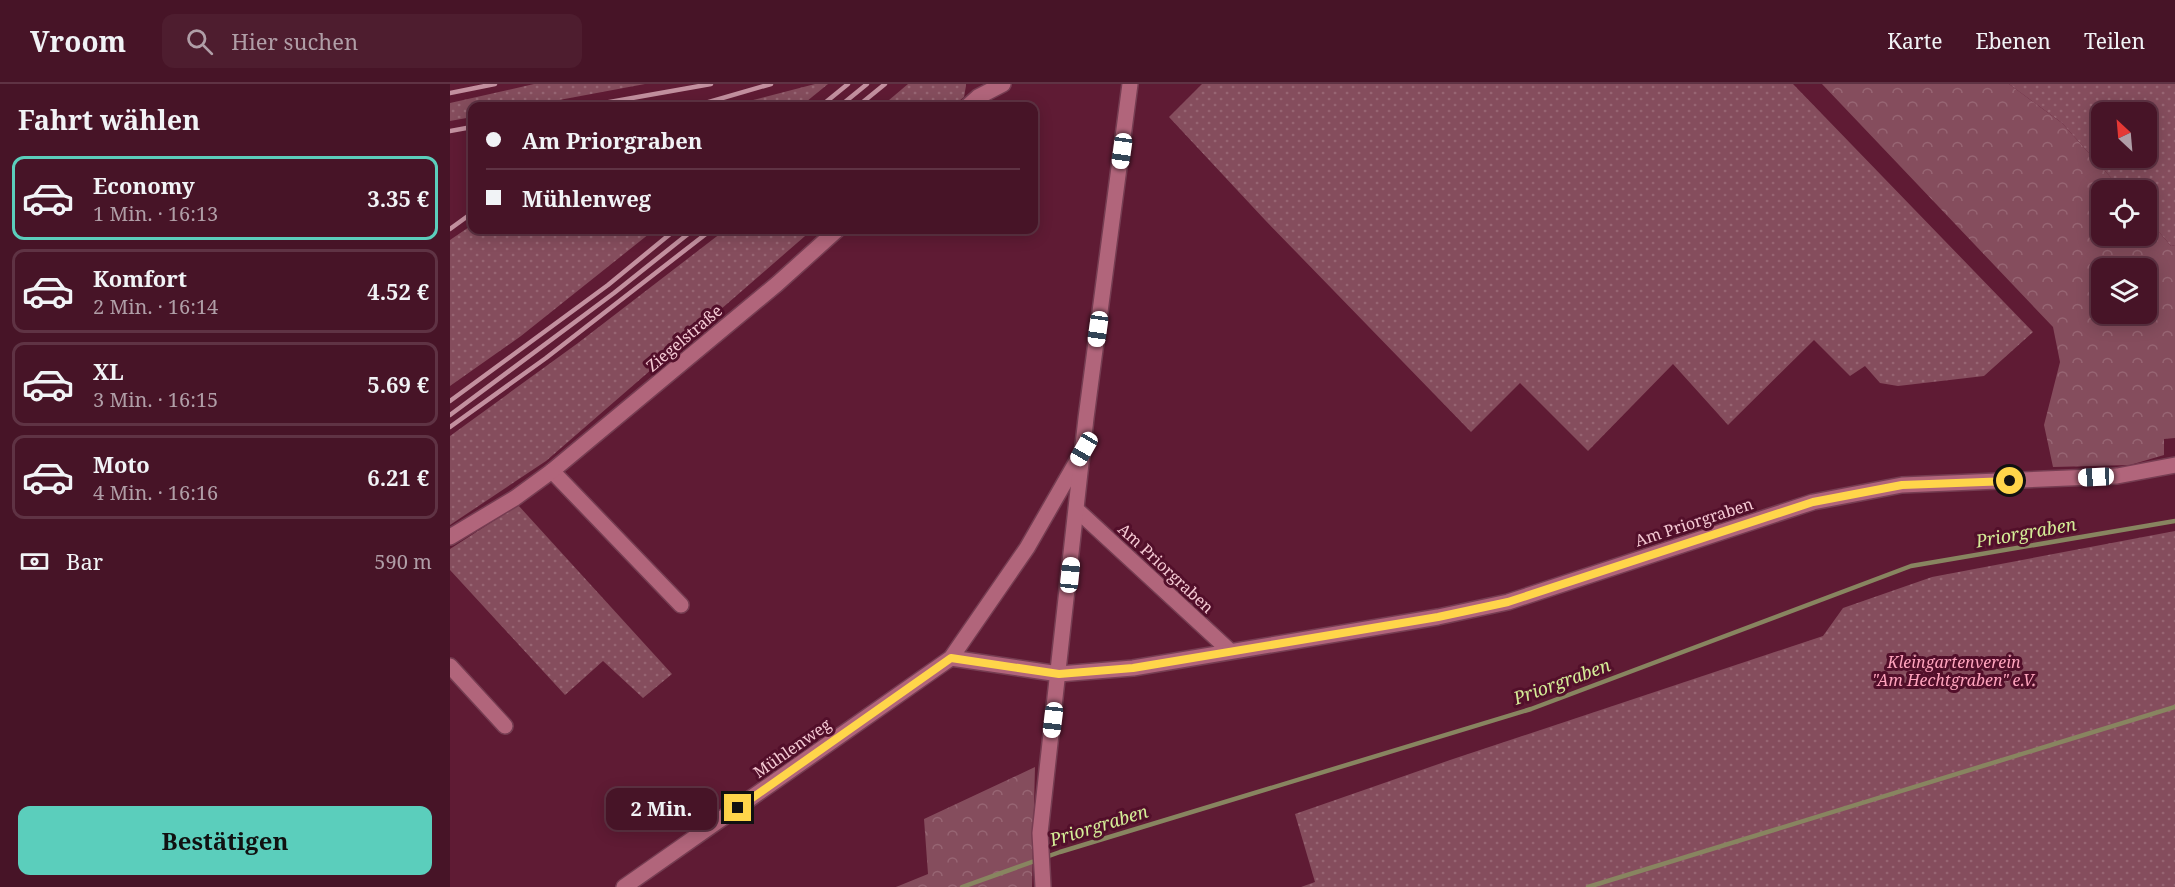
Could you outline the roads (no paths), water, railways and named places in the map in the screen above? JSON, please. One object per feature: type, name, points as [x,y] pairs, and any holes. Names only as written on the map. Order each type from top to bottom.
[{"type":"street","points":[[972,102],[1003,84]]},
{"type":"street","points":[[1043,885],[1040,833],[1086,418],[1130,84]]},
{"type":"street","name":"Ziegelstraße","points":[[450,537],[515,498],[552,471],[777,284],[833,234]]},
{"type":"street","name":"Mühlenweg","points":[[624,887],[951,658],[1027,548],[1084,449]]},
{"type":"street","name":"Am Priorgraben","points":[[1059,674],[1133,668],[1438,617],[1508,602],[1813,502],[1902,485],[2117,476],[2175,465]]},
{"type":"street","points":[[552,471],[681,605]]},
{"type":"street","name":"Am Priorgraben","points":[[1077,510],[1230,651]]},
{"type":"street","points":[[951,658],[1059,674]]},
{"type":"street","points":[[450,666],[505,726]]},
{"type":"waterway","name":"Priorgraben","points":[[962,887],[1060,852],[1531,709],[1911,566],[2175,521]]},
{"type":"waterway","points":[[1588,887],[2175,707]]},
{"type":"railway","points":[[450,93],[495,84]]},
{"type":"railway","points":[[610,102],[711,84]]},
{"type":"railway","points":[[709,102],[771,84]]},
{"type":"railway","points":[[826,102],[848,84]]},
{"type":"railway","points":[[845,102],[867,84]]},
{"type":"railway","points":[[863,102],[885,84]]},
{"type":"railway","points":[[450,131],[468,128]]},
{"type":"railway","points":[[450,229],[468,216]]},
{"type":"railway","points":[[450,401],[608,285],[670,234]]},
{"type":"railway","points":[[450,415],[614,293],[688,234]]},
{"type":"railway","points":[[450,427],[546,358],[706,234]]},
{"type":"park label","name":"Kleingartenverein \"Am Hechtgraben\" e.V.","points":[[1954,671]]}]
